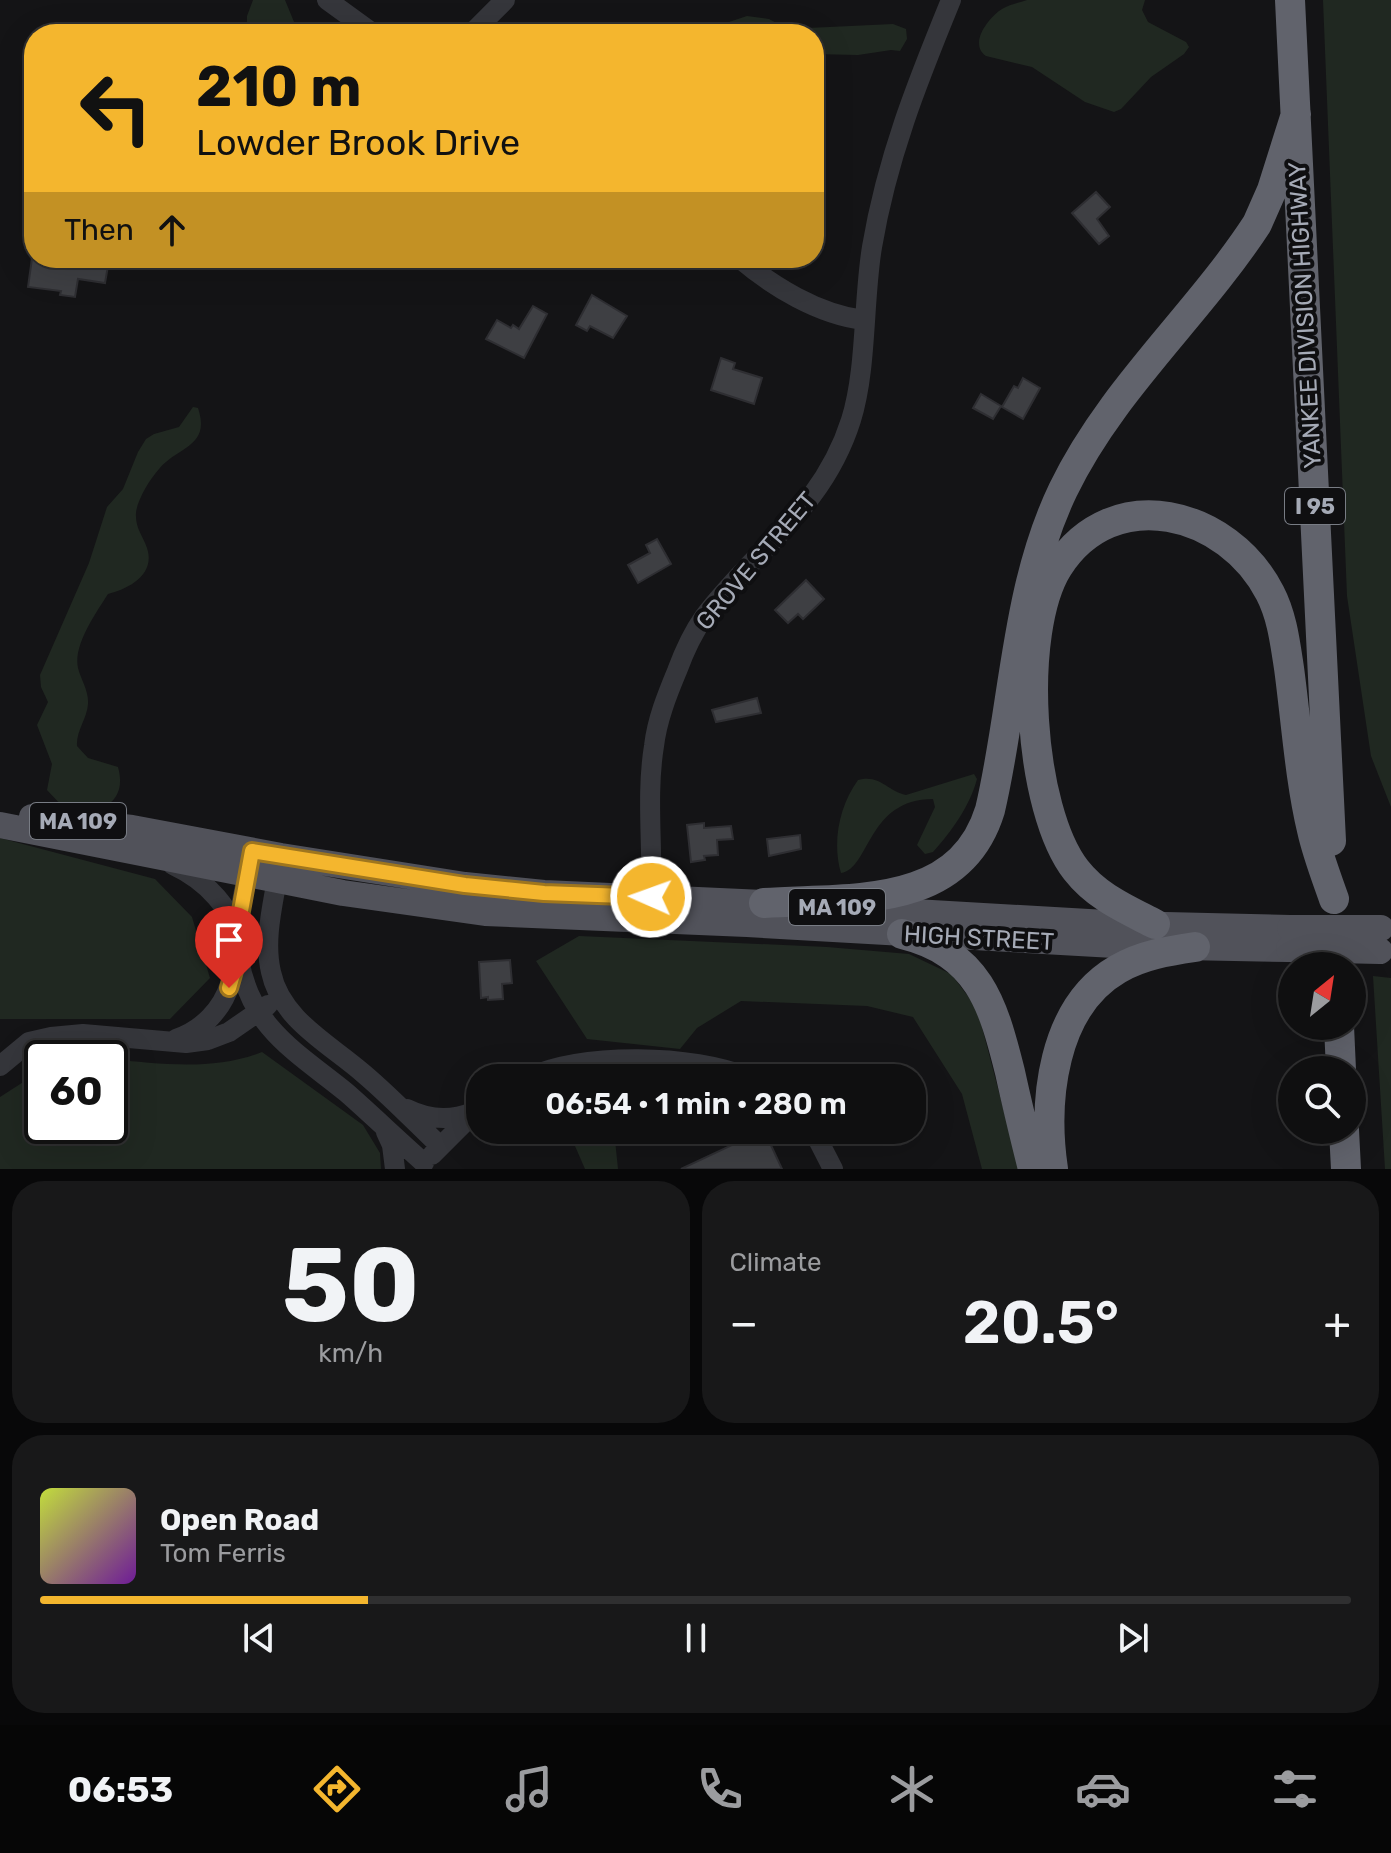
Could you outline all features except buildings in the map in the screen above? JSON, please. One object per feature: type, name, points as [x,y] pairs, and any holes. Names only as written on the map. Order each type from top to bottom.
[{"type":"highway","name":"YANKEE DIVISION HIGHWAY","points":[[1290,0],[1336,952]]},
{"type":"highway","points":[[764,903],[879,895],[920,887],[949,872],[971,848],[983,830],[990,810],[1028,596],[1040,548],[1057,503],[1095,432],[1257,224],[1272,190],[1296,114]]},
{"type":"highway","points":[[1155,924],[1098,892],[1075,869],[1066,854],[1044,788],[1034,716],[1038,629],[1045,595],[1057,569],[1072,550],[1093,533],[1120,520],[1146,515],[1185,519],[1212,531],[1240,553],[1269,591],[1279,615],[1285,646],[1312,829],[1334,899]]},
{"type":"highway","points":[[902,934],[949,955],[974,977],[986,995],[998,1026],[1033,1169]]},
{"type":"highway","points":[[1053,1169],[1050,1127],[1053,1085],[1064,1038],[1076,1009],[1093,988],[1128,963],[1148,955],[1195,947]]},
{"type":"highway","points":[[1345,1144],[1346,1169]]},
{"type":"main road","name":"HIGH STREET","points":[[0,822],[36,817],[93,822],[279,869],[385,900],[485,913],[1195,947],[1289,938]]},
{"type":"main road","name":"HIGH STREET","points":[[0,822],[147,854],[250,863]]},
{"type":"main road","name":"HIGH STREET","points":[[279,869],[505,889],[1155,924],[1289,938],[1386,940]]},
{"type":"street","points":[[327,0],[360,24]]},
{"type":"street","points":[[481,24],[505,0]]},
{"type":"street","name":"GROVE STREET","points":[[651,897],[652,763],[658,723],[666,699],[689,642],[705,616],[795,519],[822,481],[851,420],[857,392],[872,250],[885,177],[913,92],[951,0]]},
{"type":"street","points":[[752,268],[804,301],[832,313],[863,320]]},
{"type":"street","points":[[147,854],[183,869],[207,886],[228,915],[245,984],[259,1014],[274,1035],[376,1119],[421,1166],[466,1120]]},
{"type":"street","points":[[157,1042],[193,1032],[215,1013],[229,988],[238,949],[238,927],[250,863]]},
{"type":"street","points":[[279,869],[270,929],[269,963],[277,993],[298,1021],[395,1102],[440,1146]]},
{"type":"street","points":[[0,1066],[29,1042],[51,1037],[83,1034],[157,1042],[208,1040],[229,1032],[259,1014],[277,993]]},
{"type":"street","points":[[574,1064],[605,1060],[697,1064]]},
{"type":"street","points":[[395,1102],[415,1113],[434,1118],[466,1114]]},
{"type":"street","points":[[376,1119],[392,1145],[395,1169]]},
{"type":"street","points":[[820,1144],[833,1169]]},
{"type":"shaded area","points":[[253,0],[285,0],[295,24],[247,24]]},
{"type":"shaded area","points":[[1027,0],[1145,0],[1142,10],[1148,22],[1186,42],[1189,47],[1114,112],[1085,102],[1032,67],[986,56],[981,51],[982,31],[991,18],[1005,7]]},
{"type":"shaded area","points":[[1323,0],[1391,0],[1391,807],[1371,756],[1347,596]]},
{"type":"shaded area","points":[[747,16],[769,19],[778,24],[728,24]]},
{"type":"shaded area","points":[[893,24],[906,29],[907,39],[900,51],[824,54],[824,27]]},
{"type":"shaded area","points":[[193,407],[198,408],[200,431],[190,444],[159,469],[144,490],[137,508],[137,523],[147,548],[148,566],[132,584],[108,594],[87,630],[77,659],[88,704],[77,746],[88,758],[118,767],[118,791],[114,799],[97,809],[63,807],[47,790],[52,764],[37,725],[48,702],[41,687],[40,675],[89,563],[107,507],[123,489],[138,452],[146,439],[154,434],[179,427]]},
{"type":"shaded area","points":[[974,774],[977,779],[965,809],[933,852],[925,854],[917,845],[935,807],[933,799],[911,802],[883,821],[851,869],[841,873],[837,849],[839,825],[846,801],[858,780],[872,779],[906,795]]},
{"type":"shaded area","points":[[0,838],[155,879],[192,917],[210,978],[170,1019],[0,1019]]},
{"type":"shaded area","points":[[579,936],[827,947],[909,954],[951,974],[977,1008],[1019,1169],[982,1169],[962,1094],[913,1017],[867,1006],[741,1001],[697,1028],[680,1049],[587,1039],[536,961]]},
{"type":"shaded area","points":[[1373,976],[1391,978],[1391,1169],[1385,1169]]},
{"type":"shaded area","points":[[262,1052],[363,1125],[380,1153],[381,1169],[0,1169],[0,1097],[24,1082],[24,1144],[128,1144],[128,1061],[206,1064]]},
{"type":"shaded area","points":[[615,1144],[618,1169],[585,1169],[575,1146]]},
{"type":"route","points":[[229,988],[236,964],[238,927],[252,851],[465,885],[544,893],[651,897]]}]
